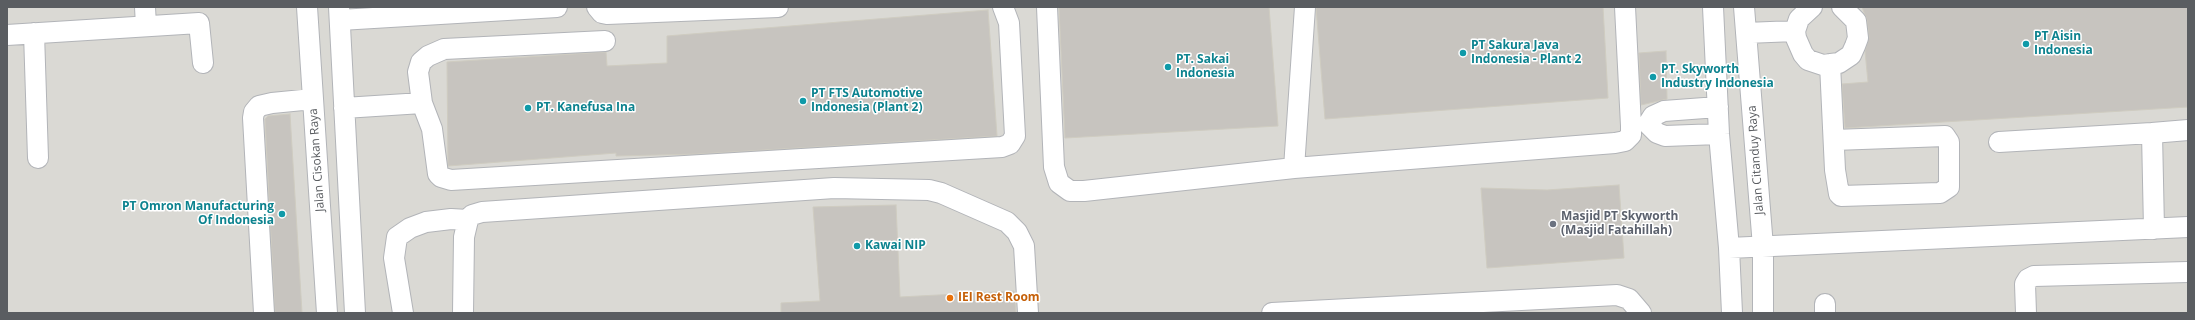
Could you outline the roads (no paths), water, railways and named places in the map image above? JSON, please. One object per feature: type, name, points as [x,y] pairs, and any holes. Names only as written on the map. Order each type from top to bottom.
[{"type":"street","name":"Jalan Cisokan Raya","points":[[307,7],[327,313]]},
{"type":"street","points":[[355,313],[339,14],[557,7]]},
{"type":"street","points":[[597,7],[602,13],[607,14],[778,7]]},
{"type":"street","points":[[605,41],[444,49],[428,56],[421,62],[418,72],[422,103],[432,129],[438,174],[441,177],[451,180],[1002,147],[1010,144],[1015,136],[1009,23],[1003,7]]},
{"type":"street","points":[[1047,7],[1054,167],[1059,183],[1070,191],[1084,191],[1294,168],[1615,143],[1625,141],[1640,125],[1653,116],[1664,111],[1718,107]]},
{"type":"street","points":[[1294,168],[1305,7]]},
{"type":"street","points":[[1625,7],[1640,125]]},
{"type":"street","points":[[1713,7],[1719,134],[1729,248],[1732,313]]},
{"type":"street","name":"Jalan Citanduy Raya","points":[[1744,7],[1763,247],[1764,313]]},
{"type":"street","points":[[1812,7],[1799,19],[1795,31],[1798,47],[1808,60],[1823,66],[1839,63],[1851,55],[1858,38],[1856,21],[1842,7]]},
{"type":"street","points":[[7,35],[34,33],[146,16],[199,15],[203,63]]},
{"type":"street","points":[[1746,33],[1795,31]]},
{"type":"street","points":[[34,33],[38,158]]},
{"type":"street","points":[[1830,64],[1834,140],[1837,191],[1842,196],[1940,192],[1949,187],[1949,142],[1945,136],[1834,140]]},
{"type":"street","points":[[264,313],[252,118],[259,106],[272,102],[313,99]]},
{"type":"street","points":[[344,108],[422,103]]},
{"type":"street","points":[[1640,125],[1657,134],[1665,136],[1719,134]]},
{"type":"street","points":[[1999,142],[2188,130]]},
{"type":"street","points":[[2152,133],[2154,229]]},
{"type":"street","points":[[463,313],[464,237],[468,220],[472,215],[482,212],[834,188],[929,190],[941,193],[1007,222],[1018,232],[1024,246],[1028,313]]},
{"type":"street","points":[[403,313],[394,258],[397,237],[410,228],[426,222],[451,219],[468,220]]},
{"type":"street","points":[[1729,248],[2188,227]]},
{"type":"street","points":[[2026,313],[2025,284],[2028,279],[2034,276],[2188,272]]},
{"type":"street","points":[[1272,313],[1606,304],[1617,295],[1629,299],[1641,313]]},
{"type":"place","name":"PT Aisin Indonesia","points":[[2026,44]]},
{"type":"place","name":"PT Sakura Java Indonesia - Plant 2","points":[[1463,53]]},
{"type":"place","name":"PT. Sakai Indonesia","points":[[1168,67]]},
{"type":"place","name":"PT. Skyworth Industry Indonesia","points":[[1653,77]]},
{"type":"place","name":"PT FTS Automotive Indonesia (Plant 2)","points":[[803,101]]},
{"type":"place","name":"PT. Kanefusa Ina","points":[[528,108]]},
{"type":"place","name":"PT Omron Manufacturing Of Indonesia","points":[[282,214]]},
{"type":"place","name":"Masjid PT Skyworth (Masjid Fatahillah)","points":[[1553,224]]},
{"type":"place","name":"Kawai NIP","points":[[857,246]]},
{"type":"place","name":"IEI Rest Room","points":[[950,298]]}]
